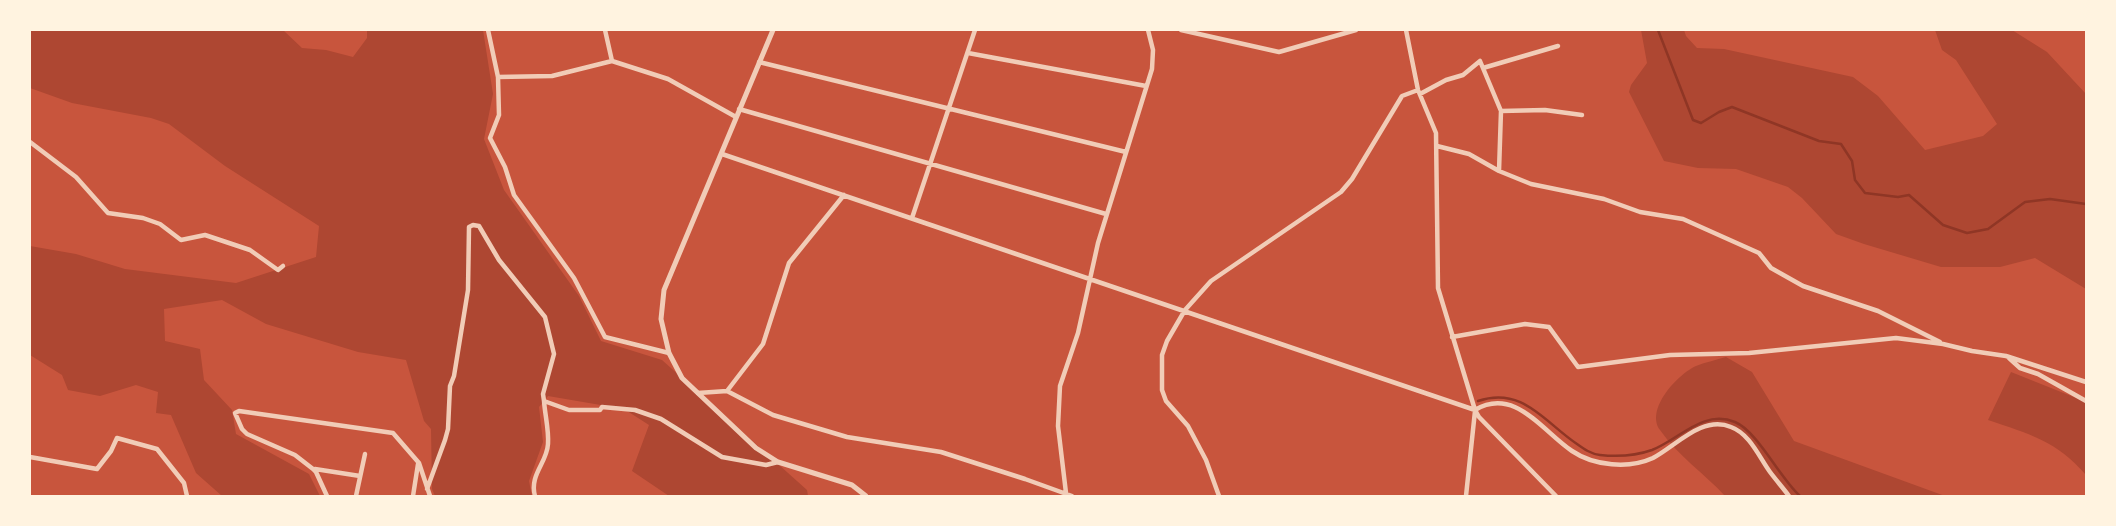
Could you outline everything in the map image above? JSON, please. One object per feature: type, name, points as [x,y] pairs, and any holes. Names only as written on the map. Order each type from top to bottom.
[{"type":"street","points":[[488,30],[498,77],[499,115],[490,138],[497,156],[505,168],[514,195],[574,278],[605,338],[669,353]]},
{"type":"street","points":[[605,30],[612,60]]},
{"type":"street","points":[[772,30],[664,290],[662,319],[669,353],[682,378],[756,448],[778,462],[852,485],[866,496]]},
{"type":"street","points":[[912,218],[975,30]]},
{"type":"street","points":[[1066,493],[1058,426],[1060,386],[1078,333],[1106,214],[1152,69],[1153,50],[1148,30]]},
{"type":"street","points":[[1181,30],[1279,52],[1356,30]]},
{"type":"street","points":[[1406,30],[1419,92],[1436,133],[1438,288],[1475,410],[1479,417],[1556,496]]},
{"type":"street","points":[[1483,68],[1558,46]]},
{"type":"street","points":[[968,53],[1146,86]]},
{"type":"street","points":[[498,77],[552,76],[612,60],[668,79],[736,117]]},
{"type":"street","points":[[1219,496],[1206,460],[1188,426],[1166,401],[1162,390],[1162,355],[1167,341],[1185,310],[1212,281],[1341,192],[1352,179],[1402,96],[1419,92],[1463,75],[1480,61],[1501,111],[1499,171]]},
{"type":"street","points":[[759,62],[1126,152]]},
{"type":"street","points":[[740,109],[1106,214]]},
{"type":"street","points":[[1501,111],[1545,110],[1582,115]]},
{"type":"street","points":[[30,142],[76,176],[108,213],[143,218],[160,224],[181,240],[205,235],[250,250],[278,270],[283,266]]},
{"type":"street","points":[[1437,146],[1469,154],[1499,171],[1531,184],[1604,200],[1640,212],[1683,220],[1759,253],[1771,268],[1804,286],[1878,310],[1943,344]]},
{"type":"street","points":[[722,154],[1475,410],[1484,405],[1500,403],[1523,411],[1538,421],[1572,452],[1606,464],[1627,464],[1651,458],[1695,430],[1710,424],[1730,426],[1743,434],[1789,496]]},
{"type":"street","points":[[727,391],[763,344],[789,263],[844,195]]},
{"type":"street","points":[[427,489],[448,429],[450,386],[454,376],[468,290],[469,227],[473,224],[479,226],[499,260],[544,317],[554,354],[543,394],[548,446],[534,479],[533,487],[536,496]]},
{"type":"street","points":[[1452,337],[1525,324],[1549,328],[1578,367],[1670,355],[1749,353],[1896,338],[1943,344],[2006,356],[2086,382]]},
{"type":"street","points":[[2006,356],[2020,368],[2038,374],[2086,401]]},
{"type":"street","points":[[698,393],[727,391],[773,415],[847,437],[940,452],[1072,496]]},
{"type":"street","points":[[544,401],[569,410],[600,410],[602,407],[635,410],[661,419],[722,457],[766,465],[778,462]]},
{"type":"street","points":[[1466,496],[1475,410]]},
{"type":"street","points":[[328,496],[313,469],[295,455],[247,434],[242,429],[235,414],[239,411],[393,433],[418,462],[430,496]]},
{"type":"street","points":[[30,457],[97,469],[117,438],[157,449],[184,483],[187,496]]},
{"type":"street","points":[[356,496],[365,454]]},
{"type":"street","points":[[413,496],[418,462]]},
{"type":"street","points":[[313,469],[360,476]]},
{"type":"shaded area","points":[[30,30],[283,30],[302,48],[326,50],[353,57],[367,38],[367,30],[483,30],[493,94],[484,139],[504,190],[579,296],[601,341],[662,360],[807,490],[808,496],[669,496],[632,471],[649,425],[624,409],[548,396],[539,407],[543,442],[529,481],[532,496],[435,496],[432,489],[431,429],[424,421],[406,360],[358,352],[266,324],[222,300],[164,309],[165,341],[200,349],[204,380],[232,410],[236,434],[309,474],[320,496],[222,496],[196,473],[171,415],[156,413],[158,392],[136,385],[100,396],[68,390],[62,375],[30,355],[30,246],[76,254],[125,269],[236,283],[316,257],[319,226],[225,166],[169,124],[151,118],[72,103],[30,88]]},
{"type":"shaded area","points":[[1641,30],[1684,30],[1686,36],[1697,48],[1724,49],[1853,77],[1878,96],[1925,150],[1983,136],[1997,124],[1956,60],[1942,50],[1935,30],[2012,30],[2047,52],[2086,94],[2086,289],[2035,258],[2000,267],[1941,267],[1864,244],[1836,234],[1802,198],[1788,187],[1736,169],[1698,168],[1664,161],[1629,92],[1631,85],[1647,63]]},
{"type":"shaded area","points":[[1726,357],[1752,372],[1794,441],[1945,496],[1725,496],[1667,439],[1657,422],[1657,412],[1666,393],[1681,376],[1696,366]]},
{"type":"shaded area","points":[[2011,372],[2086,402],[2086,475],[2075,463],[2053,446],[1988,420]]},
{"type":"waterway","points":[[1658,30],[1693,120],[1701,123],[1719,112],[1732,107],[1819,141],[1841,144],[1852,161],[1855,180],[1865,193],[1898,197],[1909,195],[1943,225],[1967,233],[1988,229],[2025,202],[2050,199],[2086,204]]},
{"type":"waterway","points":[[1478,401],[1508,398],[1520,402],[1585,449],[1607,456],[1633,455],[1652,450],[1692,427],[1712,419],[1735,422],[1752,435],[1800,496]]}]
